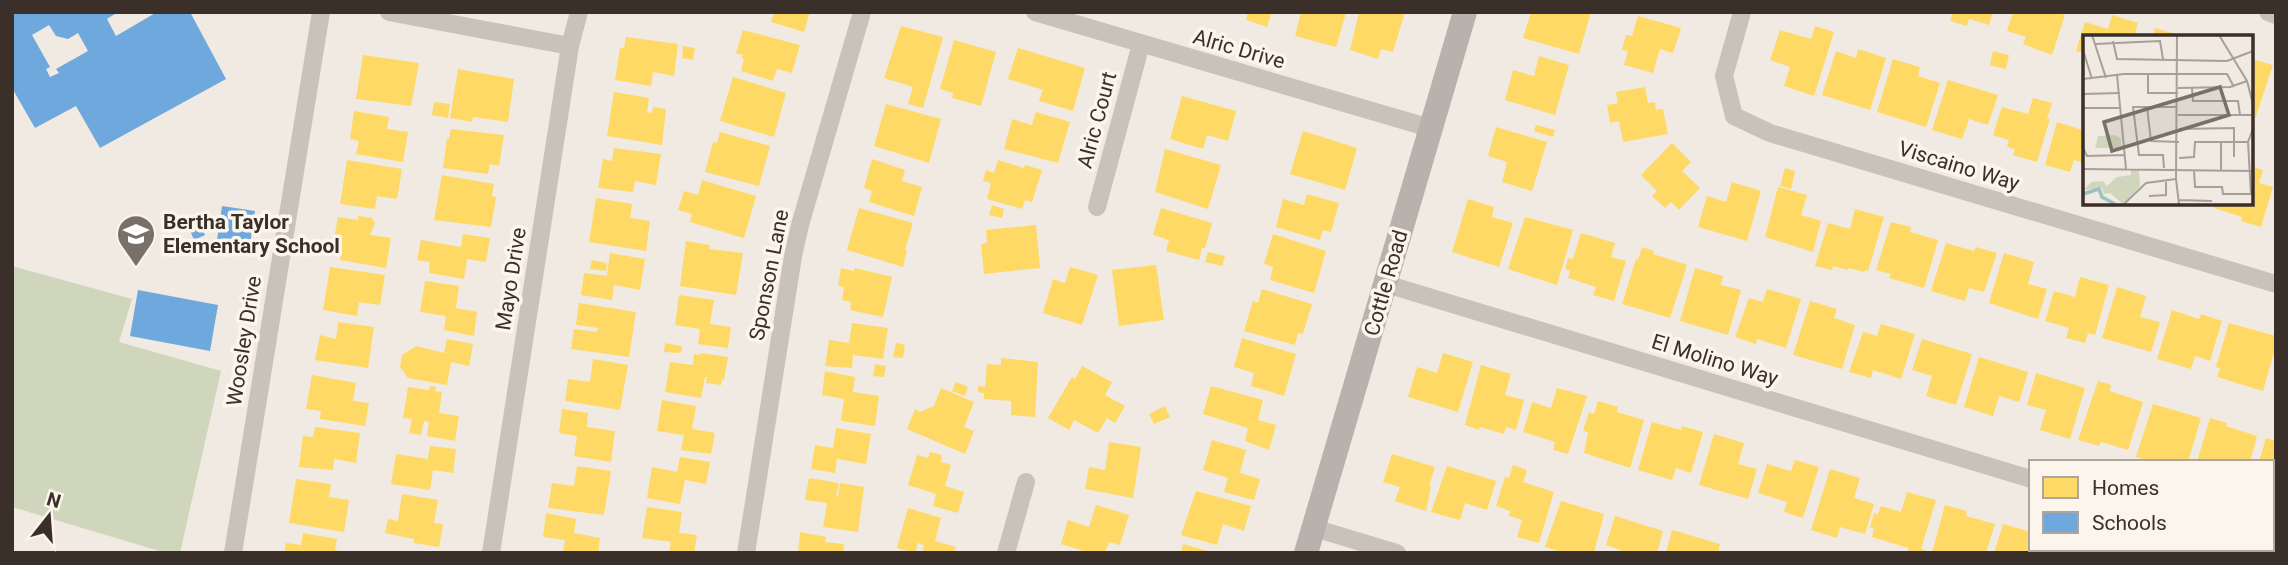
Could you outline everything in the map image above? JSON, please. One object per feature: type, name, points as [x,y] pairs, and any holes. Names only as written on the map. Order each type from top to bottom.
[{"type":"street","name":"Woosley Drive","points":[[233,553],[321,12]]},
{"type":"street","points":[[389,12],[570,46]]},
{"type":"street","name":"Mayo Drive","points":[[491,553],[570,46],[579,12]]},
{"type":"street","name":"Sponson Lane","points":[[746,553],[793,256],[862,12]]},
{"type":"street","name":"Alric Drive","points":[[1035,12],[1430,128]]},
{"type":"street","name":"Cottle Road","points":[[1306,553],[1465,12]]},
{"type":"street","name":"Viscaino Way","points":[[1742,12],[1724,76],[1734,116],[1770,133],[2276,284]]},
{"type":"street","points":[[2268,12],[2276,15]]},
{"type":"street","name":"Alric Court","points":[[1097,207],[1141,44]]},
{"type":"street","name":"El Molino Way","points":[[1386,284],[2029,478]]},
{"type":"street","points":[[1006,553],[1026,482]]},
{"type":"street","points":[[1314,528],[1397,553]]},
{"type":"green space","points":[[12,266],[132,299],[119,342],[221,371],[180,553],[166,553],[12,507]]},
{"type":"building: Homes","points":[[774,12],[810,12],[804,32],[771,22]]},
{"type":"building: Homes","points":[[1248,12],[1272,12],[1267,27],[1246,20]]},
{"type":"building: Homes","points":[[1301,12],[1346,13],[1336,47],[1295,36]]},
{"type":"building: Homes","points":[[1359,12],[1405,12],[1393,52],[1381,49],[1378,59],[1350,50]]},
{"type":"building: Homes","points":[[1531,12],[1591,12],[1579,54],[1523,38]]},
{"type":"building: Homes","points":[[1953,12],[1993,12],[1989,25],[1969,19],[1967,26],[1950,21]]},
{"type":"building: Homes","points":[[2013,12],[2056,12],[2065,15],[2052,55],[2023,44],[2026,37],[2007,31]]},
{"type":"building: Homes","points":[[2112,15],[2138,23],[2135,35],[2083,35],[2083,53],[2076,51],[2085,22],[2108,29]]},
{"type":"building: Homes","points":[[1638,16],[1681,28],[1673,53],[1660,49],[1653,73],[1624,65],[1628,51],[1622,50],[1626,35],[1632,36]]},
{"type":"building: Homes","points":[[901,26],[943,37],[923,108],[908,104],[913,87],[884,78]]},
{"type":"building: Homes","points":[[1815,26],[1834,32],[1814,96],[1784,86],[1790,67],[1770,60],[1780,30],[1811,39]]},
{"type":"building: Homes","points":[[2155,28],[2180,35],[2153,35]]},
{"type":"building: Homes","points":[[743,30],[800,45],[792,73],[777,69],[773,81],[741,71],[743,55],[736,53]]},
{"type":"building: Homes","points":[[626,37],[678,44],[674,76],[653,72],[651,86],[615,80],[620,48],[624,48]]},
{"type":"building: Homes","points":[[954,40],[996,52],[981,106],[952,98],[953,93],[940,89]]},
{"type":"building: Homes","points":[[683,46],[695,48],[693,60],[682,58]]},
{"type":"building: Homes","points":[[1018,48],[1085,68],[1073,111],[1039,101],[1043,90],[1008,79]]},
{"type":"building: Homes","points":[[1858,49],[1886,58],[1870,110],[1822,95],[1836,51],[1856,58]]},
{"type":"building: Homes","points":[[1993,51],[2009,55],[2006,69],[1990,65]]},
{"type":"building: Homes","points":[[363,55],[419,63],[411,106],[356,99]]},
{"type":"building: Homes","points":[[1539,56],[1569,65],[1555,115],[1505,100],[1513,70],[1534,76]]},
{"type":"building: Homes","points":[[1893,59],[1920,67],[1918,76],[1940,83],[1926,127],[1877,112]]},
{"type":"building: Homes","points":[[2253,59],[2273,65],[2253,118]]},
{"type":"building: Homes","points":[[458,69],[514,79],[508,122],[473,117],[472,122],[450,118]]},
{"type":"building: Homes","points":[[733,77],[786,93],[774,137],[720,121]]},
{"type":"building: Homes","points":[[1948,80],[1998,95],[1988,125],[1969,119],[1962,139],[1932,130]]},
{"type":"building: Homes","points":[[1645,87],[1648,103],[1655,102],[1656,110],[1663,109],[1668,134],[1623,142],[1619,121],[1610,123],[1607,105],[1618,103],[1616,92]]},
{"type":"building: Homes","points":[[614,92],[649,98],[647,112],[652,113],[653,107],[666,109],[662,145],[607,136]]},
{"type":"building: Homes","points":[[1182,96],[1236,111],[1228,141],[1207,135],[1203,149],[1170,139]]},
{"type":"building: Homes","points":[[2033,98],[2052,103],[2037,162],[2013,155],[2015,149],[2007,147],[2009,140],[1993,135],[2002,107],[2028,114]]},
{"type":"building: Homes","points":[[434,102],[450,104],[448,118],[432,115]]},
{"type":"building: Homes","points":[[886,104],[941,119],[929,163],[874,146]]},
{"type":"building: Homes","points":[[354,111],[389,117],[387,129],[408,132],[403,162],[356,154],[359,141],[350,139]]},
{"type":"building: Homes","points":[[1036,112],[1070,122],[1058,163],[1004,149],[1012,119],[1032,125]]},
{"type":"building: Homes","points":[[2057,122],[2083,130],[2083,162],[2074,160],[2070,172],[2045,165]]},
{"type":"building: Homes","points":[[1536,125],[1555,130],[1553,137],[1534,131]]},
{"type":"building: Homes","points":[[1496,127],[1547,142],[1532,191],[1502,182],[1507,162],[1488,156]]},
{"type":"building: Homes","points":[[451,129],[504,135],[499,166],[490,164],[488,174],[443,168],[447,138],[449,139]]},
{"type":"building: Homes","points":[[1303,131],[1357,148],[1345,190],[1290,174]]},
{"type":"building: Homes","points":[[720,132],[770,146],[759,186],[705,172],[713,142],[717,143]]},
{"type":"building: Homes","points":[[1672,143],[1691,162],[1682,171],[1700,188],[1679,210],[1671,202],[1665,208],[1652,196],[1657,191],[1641,175]]},
{"type":"building: Homes","points":[[614,148],[661,154],[656,185],[635,181],[633,192],[598,188],[603,159],[612,161]]},
{"type":"building: Homes","points":[[1165,149],[1221,165],[1208,209],[1155,192]]},
{"type":"building: Homes","points":[[872,159],[905,170],[902,181],[922,187],[914,216],[869,202],[872,191],[864,188]]},
{"type":"building: Homes","points":[[347,160],[402,169],[397,199],[377,196],[375,209],[340,204]]},
{"type":"building: Homes","points":[[998,160],[1042,170],[1032,202],[1025,200],[1022,209],[987,199],[991,183],[983,181],[986,170],[994,173]]},
{"type":"building: Homes","points":[[2253,167],[2263,170],[2259,183],[2273,187],[2261,227],[2241,221],[2242,217],[2214,208],[2215,205],[2253,205]]},
{"type":"building: Homes","points":[[1785,168],[1795,171],[1791,189],[1780,186]]},
{"type":"building: Homes","points":[[442,175],[494,184],[492,196],[496,197],[491,227],[434,220]]},
{"type":"building: Homes","points":[[702,180],[756,196],[744,238],[690,222],[692,214],[678,210],[684,191],[698,195]]},
{"type":"building: Homes","points":[[1732,182],[1761,191],[1747,241],[1698,227],[1707,196],[1726,202]]},
{"type":"building: Homes","points":[[1778,187],[1807,195],[1801,215],[1821,221],[1813,252],[1765,237]]},
{"type":"building: Homes","points":[[1307,194],[1339,203],[1331,232],[1323,230],[1320,240],[1276,227],[1283,199],[1304,205]]},
{"type":"building: Homes","points":[[596,198],[632,204],[630,218],[650,221],[646,251],[589,242]]},
{"type":"building: Homes","points":[[1468,199],[1494,207],[1492,217],[1513,223],[1499,267],[1452,252]]},
{"type":"building: Homes","points":[[992,205],[1004,209],[1002,218],[989,215]]},
{"type":"building: Homes","points":[[859,208],[913,223],[903,267],[847,250]]},
{"type":"building: Homes","points":[[1161,208],[1212,223],[1199,260],[1166,251],[1169,240],[1153,235]]},
{"type":"building: Homes","points":[[1855,209],[1884,217],[1868,271],[1833,266],[1832,270],[1815,266],[1828,223],[1850,229]]},
{"type":"building: Homes","points":[[358,216],[372,218],[375,223],[370,235],[391,238],[386,268],[340,260],[342,247],[333,245],[338,217],[358,220]]},
{"type":"building: Homes","points":[[1525,217],[1573,230],[1557,285],[1508,269]]},
{"type":"building: Homes","points":[[1891,222],[1911,227],[1910,232],[1938,240],[1924,288],[1889,278],[1891,274],[1876,270]]},
{"type":"building: Homes","points":[[1036,225],[1040,268],[984,274],[981,244],[987,243],[986,230]]},
{"type":"building: Homes","points":[[1581,233],[1615,243],[1611,257],[1626,261],[1614,301],[1593,295],[1596,287],[1568,278],[1570,271],[1565,269],[1568,258],[1573,259]]},
{"type":"building: Homes","points":[[463,234],[490,238],[486,262],[467,259],[464,279],[429,273],[430,262],[417,260],[421,240],[461,247]]},
{"type":"building: Homes","points":[[1273,234],[1326,251],[1314,293],[1270,280],[1273,267],[1264,264]]},
{"type":"building: Homes","points":[[686,241],[710,245],[709,249],[743,253],[736,295],[680,286]]},
{"type":"building: Homes","points":[[1946,243],[1974,251],[1976,247],[1997,253],[1984,292],[1969,288],[1965,301],[1931,291]]},
{"type":"building: Homes","points":[[1642,247],[1654,251],[1653,254],[1687,265],[1670,318],[1622,304]]},
{"type":"building: Homes","points":[[1208,252],[1225,256],[1222,266],[1205,262]]},
{"type":"building: Homes","points":[[610,253],[645,259],[640,290],[614,285],[612,300],[581,295],[584,273],[607,276]]},
{"type":"building: Homes","points":[[2004,253],[2034,262],[2028,284],[2047,289],[2038,319],[1989,303]]},
{"type":"building: Homes","points":[[592,260],[607,263],[606,271],[590,269]]},
{"type":"building: Homes","points":[[1156,265],[1164,320],[1119,326],[1112,270]]},
{"type":"building: Homes","points":[[330,267],[385,275],[380,305],[359,302],[357,316],[323,310]]},
{"type":"building: Homes","points":[[1070,267],[1098,275],[1082,325],[1043,313],[1053,279],[1065,283]]},
{"type":"building: Homes","points":[[841,268],[854,271],[855,268],[892,277],[883,317],[850,310],[851,302],[842,300],[844,287],[838,286]]},
{"type":"building: Homes","points":[[1695,268],[1723,276],[1721,285],[1741,290],[1728,335],[1680,321]]},
{"type":"building: Homes","points":[[2080,277],[2109,285],[2095,335],[2088,333],[2085,343],[2066,338],[2069,328],[2045,321],[2054,291],[2075,297]]},
{"type":"building: Homes","points":[[425,281],[459,286],[456,308],[477,312],[474,336],[444,330],[446,316],[420,312]]},
{"type":"building: Homes","points":[[2117,287],[2146,296],[2140,317],[2160,322],[2151,352],[2102,338]]},
{"type":"building: Homes","points":[[1262,289],[1312,304],[1303,334],[1298,333],[1295,345],[1244,331],[1253,301],[1258,303]]},
{"type":"building: Homes","points":[[1767,289],[1801,299],[1786,348],[1757,339],[1756,344],[1735,337],[1749,298],[1763,302]]},
{"type":"building: Homes","points":[[679,295],[714,300],[710,324],[731,327],[728,348],[698,344],[700,329],[675,325]]},
{"type":"building: Homes","points":[[1810,301],[1837,309],[1834,318],[1855,325],[1842,369],[1793,355]]},
{"type":"building: Homes","points":[[579,303],[636,312],[629,357],[571,349],[574,329],[597,332],[598,328],[576,325]]},
{"type":"building: Homes","points":[[2172,310],[2199,319],[2201,314],[2222,321],[2210,361],[2195,356],[2191,369],[2157,359]]},
{"type":"building: Homes","points":[[338,322],[374,327],[368,368],[315,360],[320,335],[336,339]]},
{"type":"building: Homes","points":[[852,323],[888,328],[883,359],[853,355],[852,368],[825,366],[829,340],[849,343]]},
{"type":"building: Homes","points":[[2229,323],[2276,336],[2263,391],[2217,377],[2220,368],[2216,367]]},
{"type":"building: Homes","points":[[1881,324],[1915,334],[1901,379],[1873,370],[1871,378],[1849,372],[1863,332],[1877,336]]},
{"type":"building: Homes","points":[[1242,338],[1296,354],[1284,396],[1251,386],[1254,373],[1234,367]]},
{"type":"building: Homes","points":[[447,339],[473,344],[469,366],[451,362],[447,385],[408,378],[400,367],[402,355],[416,346],[444,353]]},
{"type":"building: Homes","points":[[1922,339],[1972,354],[1956,405],[1926,396],[1932,376],[1912,370]]},
{"type":"building: Homes","points":[[665,343],[682,346],[681,353],[664,352]]},
{"type":"building: Homes","points":[[896,343],[905,345],[903,358],[893,357]]},
{"type":"building: Homes","points":[[1443,353],[1473,362],[1458,412],[1408,397],[1417,367],[1437,373]]},
{"type":"building: Homes","points":[[694,354],[728,357],[721,385],[706,383],[705,377],[701,398],[665,392],[670,362],[693,365]]},
{"type":"building: Homes","points":[[1979,357],[2028,372],[2019,402],[1999,396],[1993,416],[1964,407]]},
{"type":"building: Homes","points":[[1001,358],[1038,362],[1035,417],[1011,415],[1011,401],[984,399],[984,393],[978,392],[978,386],[985,387],[987,364],[1001,365]]},
{"type":"building: Homes","points":[[593,359],[628,365],[620,410],[565,401],[568,379],[590,382]]},
{"type":"building: Homes","points":[[875,364],[886,366],[884,377],[873,376]]},
{"type":"building: Homes","points":[[1481,365],[1511,374],[1505,395],[1524,400],[1516,430],[1506,427],[1504,434],[1465,425]]},
{"type":"building: Homes","points":[[1082,366],[1112,382],[1105,395],[1125,406],[1115,423],[1107,418],[1098,433],[1074,420],[1069,430],[1048,418],[1072,377],[1075,379]]},
{"type":"building: Homes","points":[[825,371],[855,377],[853,392],[879,396],[875,426],[841,421],[844,399],[822,395]]},
{"type":"building: Homes","points":[[2036,373],[2085,388],[2070,439],[2040,430],[2046,410],[2027,405]]},
{"type":"building: Homes","points":[[312,375],[356,383],[353,401],[369,403],[365,426],[320,419],[321,411],[306,409]]},
{"type":"building: Homes","points":[[2098,381],[2111,385],[2110,391],[2143,402],[2128,450],[2101,442],[2099,446],[2078,440]]},
{"type":"building: Homes","points":[[956,382],[968,387],[965,396],[952,391]]},
{"type":"building: Homes","points":[[430,386],[436,387],[435,391],[442,392],[439,413],[459,416],[455,441],[427,436],[429,422],[424,421],[421,435],[409,433],[412,419],[403,418],[408,387],[429,390]]},
{"type":"building: Homes","points":[[1211,386],[1263,400],[1258,420],[1276,425],[1269,450],[1245,441],[1248,428],[1203,414]]},
{"type":"building: Homes","points":[[941,388],[974,402],[964,427],[974,431],[965,454],[907,429],[915,409],[920,412],[934,406]]},
{"type":"building: Homes","points":[[1557,388],[1587,396],[1568,454],[1553,450],[1555,442],[1523,432],[1532,402],[1551,408]]},
{"type":"building: Homes","points":[[662,400],[696,406],[692,429],[715,433],[711,454],[681,450],[684,435],[657,431]]},
{"type":"building: Homes","points":[[1598,401],[1618,407],[1617,412],[1644,420],[1630,468],[1584,453],[1588,432],[1583,431],[1589,412],[1594,414]]},
{"type":"building: Homes","points":[[2153,404],[2201,418],[2189,460],[2147,460],[2136,457]]},
{"type":"building: Homes","points":[[1165,406],[1170,417],[1154,424],[1149,414]]},
{"type":"building: Homes","points":[[562,409],[588,413],[587,427],[615,431],[611,462],[574,456],[577,436],[559,433]]},
{"type":"building: Homes","points":[[2210,418],[2257,436],[2251,460],[2198,460]]},
{"type":"building: Homes","points":[[1652,422],[1681,430],[1682,426],[1703,432],[1691,473],[1676,468],[1672,480],[1638,470]]},
{"type":"building: Homes","points":[[315,427],[360,433],[356,463],[334,459],[333,470],[299,467],[303,436],[313,437]]},
{"type":"building: Homes","points":[[836,428],[871,434],[866,464],[837,459],[835,473],[811,469],[815,445],[833,448]]},
{"type":"building: Homes","points":[[1714,434],[1744,443],[1738,464],[1757,469],[1748,499],[1699,485]]},
{"type":"building: Homes","points":[[2266,438],[2276,441],[2276,497],[2274,460],[2260,460]]},
{"type":"building: Homes","points":[[1212,440],[1246,450],[1240,473],[1260,479],[1254,500],[1224,492],[1228,478],[1203,470]]},
{"type":"building: Homes","points":[[1109,442],[1141,447],[1133,498],[1085,489],[1089,467],[1105,470]]},
{"type":"building: Homes","points":[[430,446],[456,449],[453,473],[433,470],[430,490],[391,484],[396,454],[428,459]]},
{"type":"building: Homes","points":[[930,452],[942,455],[941,462],[951,465],[945,486],[964,492],[958,513],[933,506],[936,494],[908,485],[917,455],[928,458]]},
{"type":"building: Homes","points":[[1392,454],[1435,467],[1426,511],[1395,501],[1400,487],[1383,482]]},
{"type":"building: Homes","points":[[680,457],[710,462],[706,484],[685,480],[680,504],[647,498],[652,467],[677,472]]},
{"type":"building: Homes","points":[[1795,460],[1819,467],[1803,518],[1784,512],[1787,502],[1758,493],[1767,464],[1791,471]]},
{"type":"building: Homes","points":[[1513,465],[1527,470],[1523,482],[1554,492],[1539,543],[1517,537],[1522,520],[1509,516],[1510,511],[1496,506],[1505,477],[1509,478]]},
{"type":"building: Homes","points":[[577,466],[611,471],[604,515],[548,508],[552,483],[574,486]]},
{"type":"building: Homes","points":[[1447,466],[1496,481],[1487,510],[1465,503],[1460,520],[1431,512]]},
{"type":"building: Homes","points":[[1830,469],[1860,478],[1854,498],[1874,504],[1865,534],[1840,527],[1837,538],[1811,530]]},
{"type":"building: Homes","points":[[809,478],[839,483],[838,497],[840,483],[864,487],[858,532],[823,527],[827,503],[805,500]]},
{"type":"building: Homes","points":[[296,479],[331,484],[329,497],[349,500],[344,532],[289,523]]},
{"type":"building: Homes","points":[[1196,491],[1251,506],[1244,531],[1223,524],[1217,545],[1181,535]]},
{"type":"building: Homes","points":[[1907,492],[1936,500],[1921,549],[1925,550],[1924,553],[1909,553],[1908,548],[1872,537],[1874,529],[1870,527],[1874,513],[1878,514],[1881,506],[1901,512]]},
{"type":"building: Homes","points":[[402,494],[438,500],[434,523],[443,524],[439,547],[414,543],[414,539],[385,533],[388,519],[398,521]]},
{"type":"building: Homes","points":[[1561,501],[1604,514],[1594,553],[1565,553],[1545,547]]},
{"type":"building: Homes","points":[[1096,505],[1129,515],[1120,545],[1109,542],[1105,553],[1091,553],[1061,544],[1068,520],[1089,527]]},
{"type":"building: Homes","points":[[1945,505],[1967,511],[1966,516],[1995,524],[1986,553],[1932,553]]},
{"type":"building: Homes","points":[[647,507],[682,512],[679,533],[697,535],[694,553],[669,553],[671,542],[642,538]]},
{"type":"building: Homes","points":[[908,508],[941,518],[935,541],[956,547],[954,553],[922,553],[924,545],[918,543],[915,553],[897,548]]},
{"type":"building: Homes","points":[[546,513],[576,519],[574,533],[600,538],[598,553],[563,553],[565,540],[543,537]]},
{"type":"building: Homes","points":[[1615,516],[1663,531],[1657,553],[1628,553],[1606,545]]},
{"type":"building: Homes","points":[[2003,524],[2029,531],[2029,551],[2046,551],[2046,553],[1994,553]]},
{"type":"building: Homes","points":[[1672,530],[1720,544],[1718,553],[1666,553]]},
{"type":"building: Homes","points":[[800,532],[826,537],[825,542],[844,544],[843,553],[798,553]]},
{"type":"building: Homes","points":[[303,533],[337,539],[335,550],[340,553],[284,553],[286,543],[301,545]]},
{"type":"building: Homes","points":[[1183,544],[1211,552],[1211,553],[1181,553]]},
{"type":"building: Schools","points":[[12,12],[118,12],[107,19],[116,36],[157,12],[190,12],[226,79],[100,148],[76,106],[35,128],[12,88]],"holes":[[[49,25],[56,36],[68,39],[78,33],[88,51],[56,69],[59,73],[50,77],[46,69],[50,67],[32,35]]]},
{"type":"building: Schools","points":[[222,206],[255,211],[250,245],[217,240]]},
{"type":"building: Schools","points":[[200,223],[205,235],[194,240],[189,228]]},
{"type":"building: Schools","points":[[138,290],[218,305],[210,351],[130,336]]},
{"type":"place","name":"Bertha Taylor Elementary School","points":[[136,268]]}]
